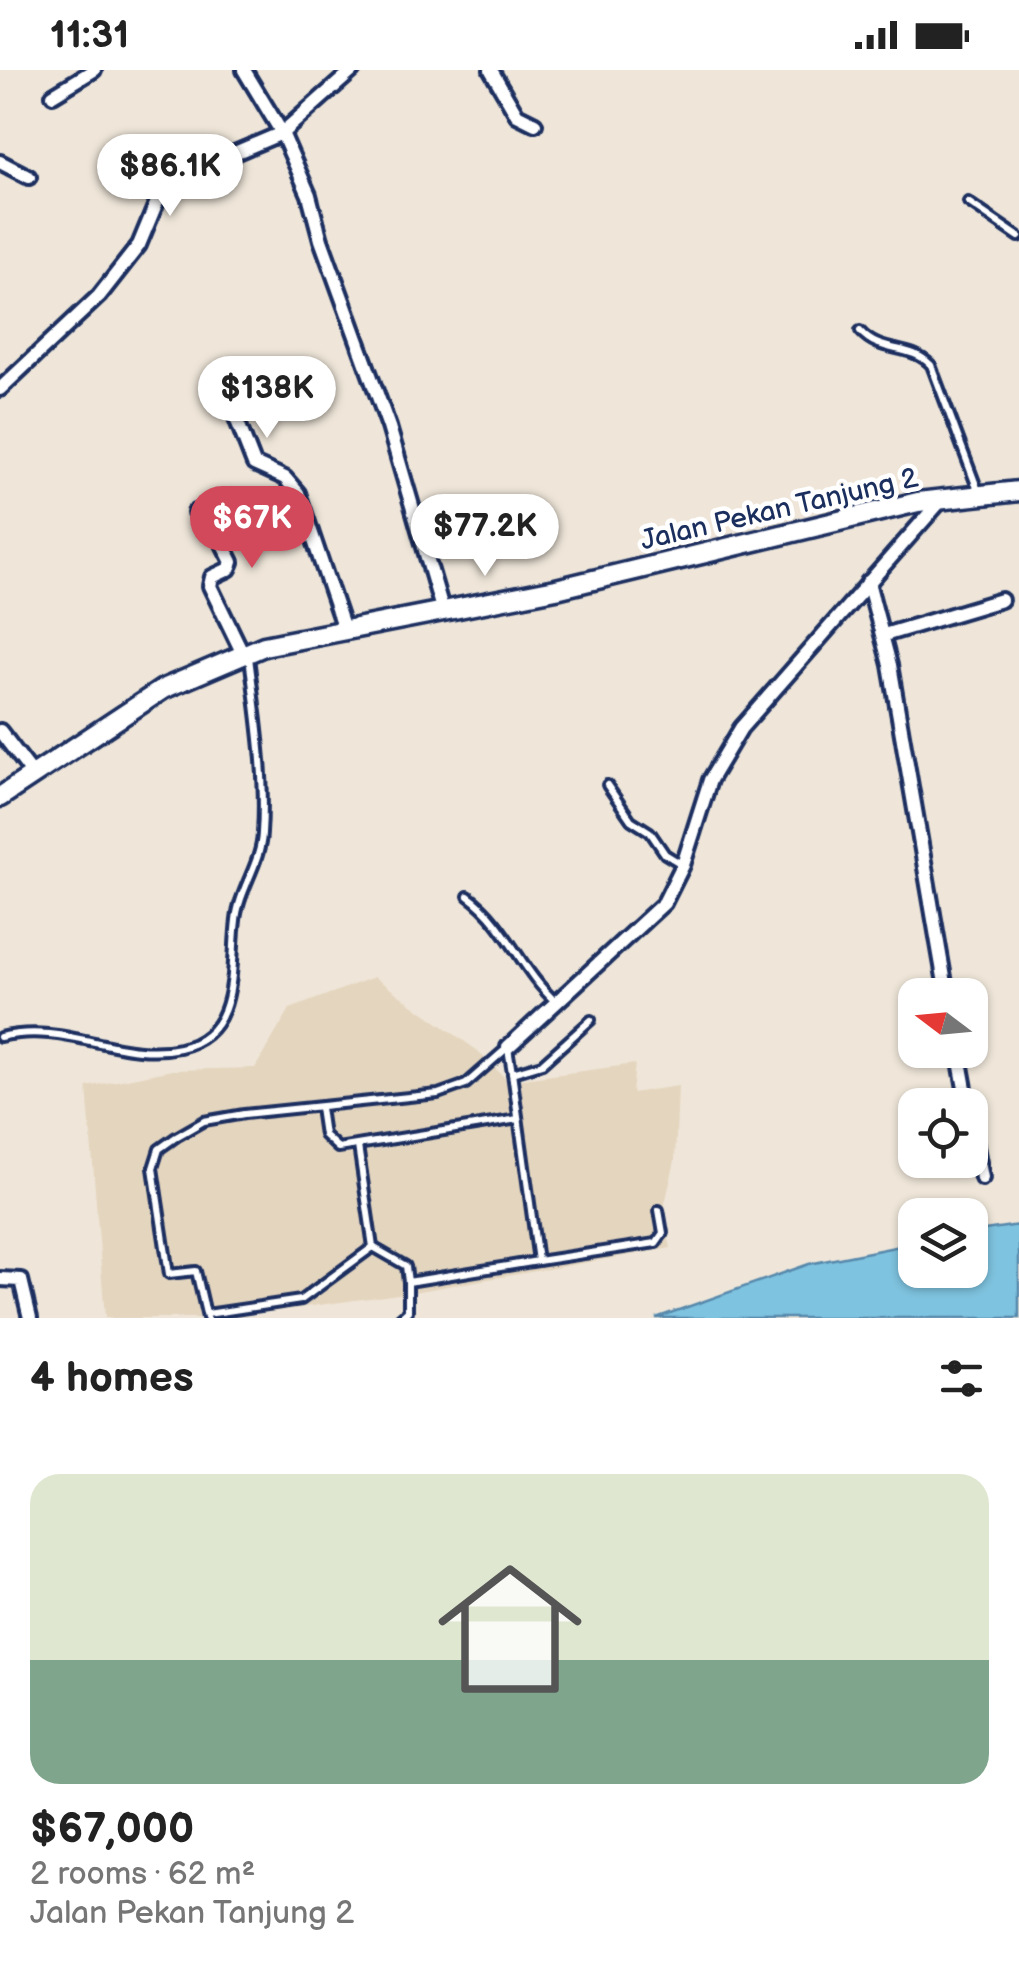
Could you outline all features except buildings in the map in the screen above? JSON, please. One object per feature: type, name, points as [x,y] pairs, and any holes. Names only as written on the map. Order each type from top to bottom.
[{"type":"street","points":[[54,95],[94,70]]},
{"type":"street","points":[[244,70],[282,133],[310,195],[320,240],[389,426],[443,612]]},
{"type":"street","points":[[0,389],[39,357],[111,282],[139,244],[161,192],[204,166],[282,133],[353,70]]},
{"type":"street","points":[[491,70],[517,115],[535,124]]},
{"type":"street","points":[[0,162],[29,177]]},
{"type":"street","points":[[224,387],[254,464],[284,478],[298,493],[344,632]]},
{"type":"street","name":"Jalan Pekan Tanjung 2","points":[[0,797],[163,690],[246,653],[944,498],[1019,491]]},
{"type":"street","points":[[508,1047],[664,903],[683,865],[710,780],[729,744],[944,498]]},
{"type":"street","points":[[195,512],[219,536],[232,562],[230,569],[212,577],[210,586],[246,653]]},
{"type":"street","points":[[868,582],[884,635],[944,978]]},
{"type":"street","points":[[884,635],[1001,600]]},
{"type":"street","points":[[0,731],[32,773]]},
{"type":"street","points":[[0,1279],[20,1280],[30,1318]]},
{"type":"lane","points":[[968,202],[1019,237]]},
{"type":"lane","points":[[860,331],[876,346],[913,351],[931,365],[979,494]]},
{"type":"lane","points":[[0,1037],[44,1031],[148,1052],[200,1042],[214,1030],[231,993],[236,915],[262,835],[246,653]]},
{"type":"lane","points":[[607,786],[631,820],[650,832],[665,854],[683,865]]},
{"type":"lane","points":[[468,896],[505,932],[527,974],[556,1003]]},
{"type":"lane","points":[[512,1073],[542,1064],[591,1020]]},
{"type":"lane","points":[[508,1047],[538,1261]]},
{"type":"lane","points":[[373,1247],[301,1300],[207,1316],[196,1270],[168,1274],[153,1168],[156,1154],[204,1121],[452,1090],[466,1084],[508,1047]]},
{"type":"lane","points":[[320,1108],[327,1141],[338,1148],[518,1119]]},
{"type":"lane","points":[[358,1146],[373,1247]]},
{"type":"lane","points":[[408,1282],[656,1242],[663,1233],[659,1210]]},
{"type":"lane","points":[[373,1247],[406,1266],[408,1311],[400,1318]]},
{"type":"shaded area","points":[[374,977],[478,1051],[508,1081],[635,1064],[632,1093],[678,1086],[675,1161],[663,1212],[671,1248],[413,1292],[225,1318],[105,1318],[87,1087],[172,1070],[255,1068],[290,1009]]},
{"type":"water","points":[[1019,1225],[1019,1318],[656,1318],[809,1264],[898,1246],[898,1288],[988,1288],[988,1229]]}]
